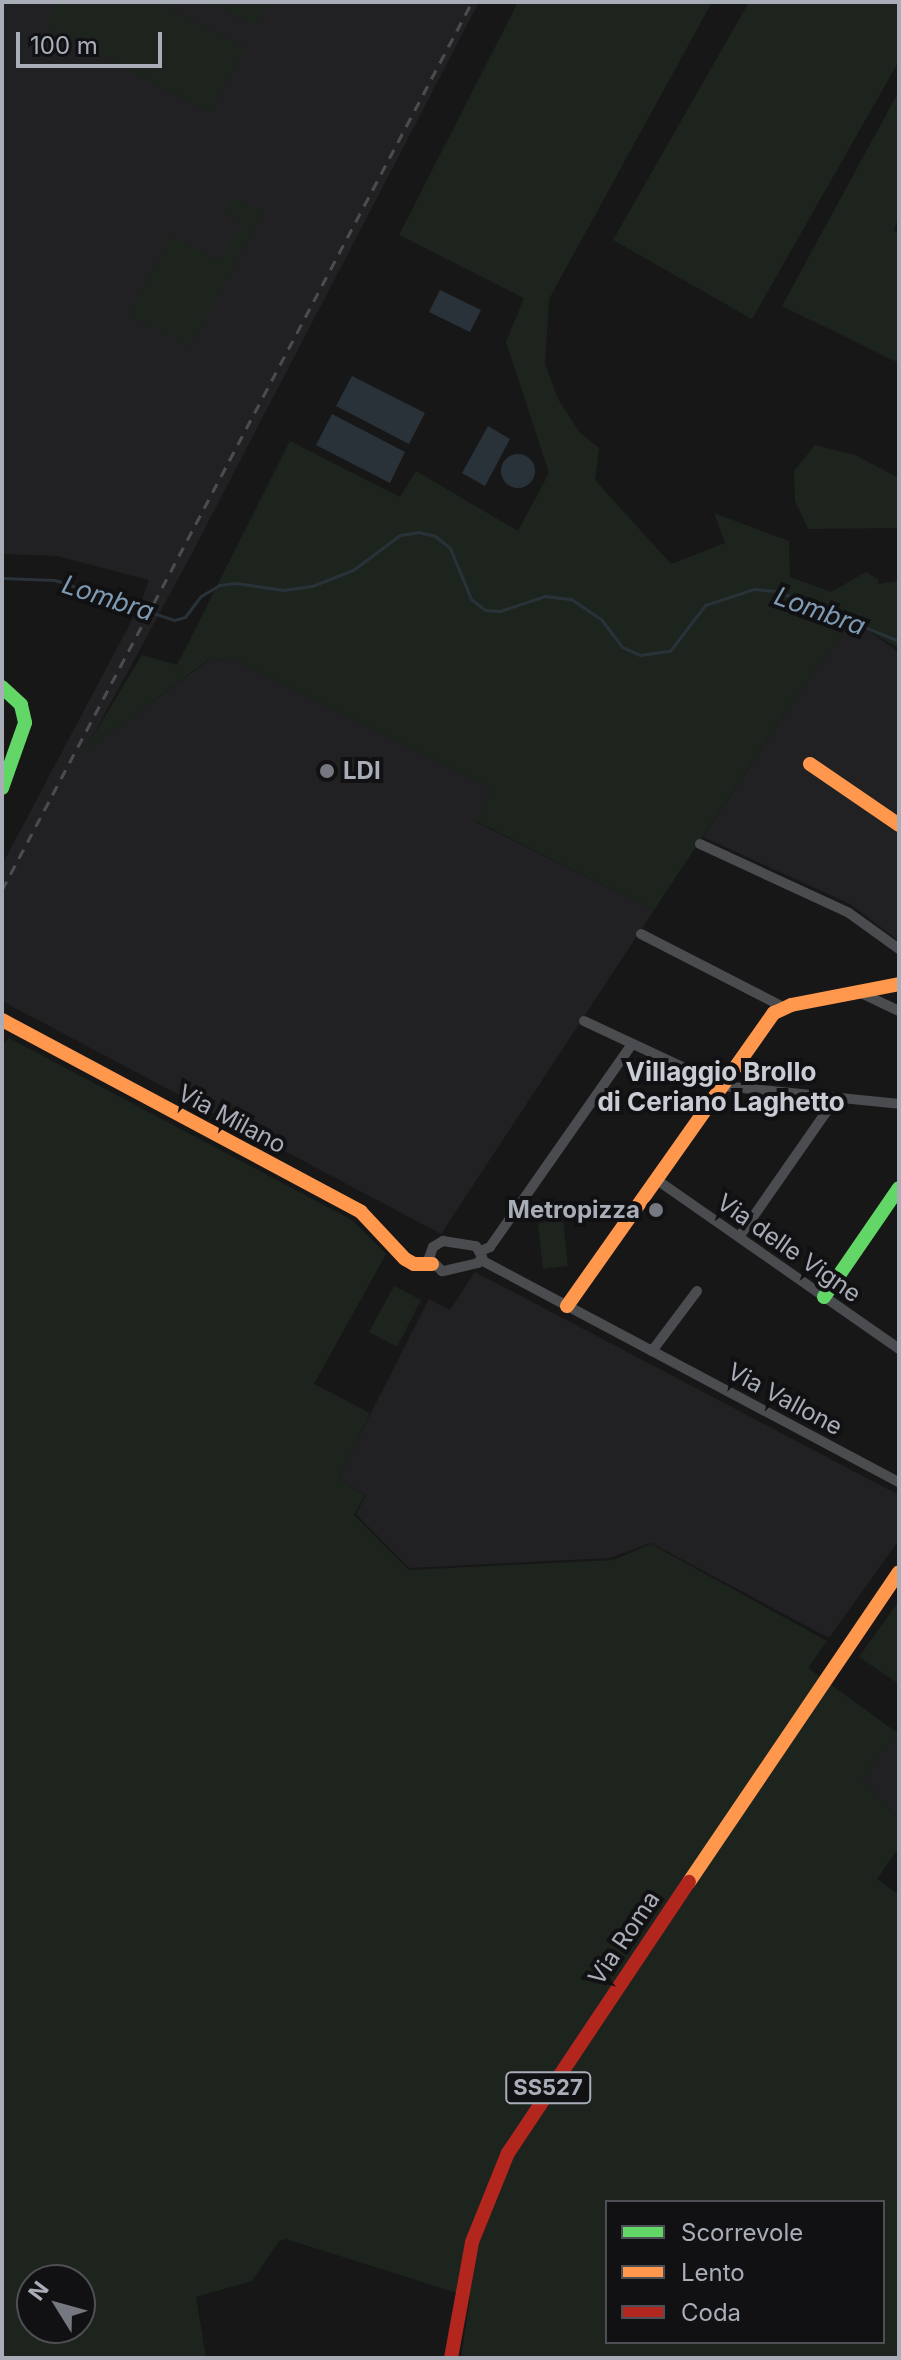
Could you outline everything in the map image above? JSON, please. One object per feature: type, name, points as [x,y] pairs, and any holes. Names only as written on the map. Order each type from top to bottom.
[{"type":"street","points":[[2,687],[21,705],[25,723],[2,788]]},
{"type":"street","points":[[810,764],[899,825]]},
{"type":"street","points":[[700,844],[849,913],[899,949]]},
{"type":"street","points":[[641,934],[783,1007]]},
{"type":"street","points":[[631,1046],[490,1247],[481,1256],[447,1271],[432,1264],[430,1252],[443,1241],[476,1246],[481,1256],[567,1306],[769,1019],[783,1007],[898,985]]},
{"type":"street","points":[[859,992],[899,1011]]},
{"type":"street","name":"Via Milano","points":[[2,1020],[361,1212],[405,1259],[414,1264],[432,1264]]},
{"type":"street","points":[[584,1021],[631,1046],[723,1086],[899,1104]]},
{"type":"street","points":[[739,1237],[836,1098]]},
{"type":"street","name":"Via delle Vigne","points":[[657,1180],[899,1349]]},
{"type":"street","points":[[824,1297],[899,1188]]},
{"type":"street","points":[[652,1351],[697,1291]]},
{"type":"street","name":"Via Vallone","points":[[567,1306],[899,1482]]},
{"type":"street","name":"Via Roma","points":[[451,2358],[472,2242],[508,2153],[529,2117],[899,1572]]},
{"type":"shaded area","points":[[2,2],[479,2],[190,557],[84,752],[209,660],[233,659],[492,789],[476,822],[654,910],[441,1234],[2,1001],[2,865],[141,603],[149,580],[57,556],[2,554]]},
{"type":"shaded area","points":[[57,2],[159,2],[245,48],[210,112],[45,26]]},
{"type":"shaded area","points":[[209,2],[269,2],[255,26]]},
{"type":"shaded area","points":[[518,2],[712,2],[549,299],[545,364],[558,399],[580,433],[599,448],[595,480],[671,564],[725,543],[714,513],[789,541],[790,577],[831,592],[866,572],[879,580],[878,584],[899,581],[899,649],[853,620],[791,704],[654,910],[476,821],[492,789],[233,659],[208,660],[82,754],[142,655],[177,665],[290,441],[400,497],[416,471],[518,531],[549,473],[506,342],[524,298],[399,235]]},
{"type":"shaded area","points":[[749,2],[899,2],[899,61],[752,319],[613,240]]},
{"type":"shaded area","points":[[899,91],[899,215],[894,230],[899,236],[899,363],[782,306]]},
{"type":"shaded area","points":[[232,198],[263,213],[190,347],[129,315],[172,235],[221,262],[241,222],[224,212]]},
{"type":"shaded area","points":[[440,290],[481,310],[470,332],[429,312]]},
{"type":"shaded area","points":[[352,376],[425,413],[409,444],[336,406]]},
{"type":"shaded area","points":[[332,414],[405,452],[390,483],[316,445]]},
{"type":"shaded area","points":[[488,426],[510,439],[485,486],[462,473]]},
{"type":"shaded area","points":[[815,445],[855,455],[899,478],[899,528],[808,529],[795,501],[794,471]]},
{"type":"shaded area","points":[[518,454],[530,459],[535,471],[530,483],[518,488],[506,483],[501,471],[506,459]]},
{"type":"shaded area","points":[[853,620],[899,652],[899,941],[850,904],[703,837],[791,704]]},
{"type":"shaded area","points":[[9,1038],[352,1220],[386,1254],[314,1384],[370,1413],[338,1479],[365,1495],[354,1515],[409,1570],[613,1560],[651,1544],[827,1641],[808,1668],[896,1732],[862,1780],[899,1819],[899,1847],[877,1879],[899,1895],[899,2358],[461,2358],[470,2297],[286,2239],[279,2241],[252,2281],[196,2297],[206,2358],[2,2358],[2,1045]]},
{"type":"shaded area","points":[[563,1220],[568,1266],[543,1269],[538,1223]]},
{"type":"shaded area","points":[[475,1272],[899,1495],[899,1540],[829,1638],[651,1543],[610,1558],[409,1568],[356,1514],[366,1495],[338,1479],[353,1448],[429,1299],[450,1310]]},
{"type":"shaded area","points":[[394,1286],[421,1300],[397,1347],[369,1332]]},
{"type":"shaded area","points":[[899,1601],[899,1684],[859,1657]]},
{"type":"shaded area","points":[[899,1727],[899,1819],[862,1780]]},
{"type":"waterway","name":"Lombra","points":[[2,578],[55,580],[174,620],[185,617],[201,596],[219,585],[236,583],[283,590],[312,586],[353,570],[400,535],[418,532],[435,536],[450,548],[471,599],[485,610],[500,611],[545,596],[571,599],[601,619],[622,647],[640,655],[670,651],[705,605],[754,589],[776,591],[899,641]]},
{"type":"railway","points":[[2,890],[472,2]]},
{"type":"traffic: fast","points":[[2,687],[21,705],[25,723],[2,788]]},
{"type":"traffic: fast","points":[[824,1297],[899,1188]]},
{"type":"traffic: slow","points":[[810,764],[899,825]]},
{"type":"traffic: slow","points":[[567,1306],[774,1013],[791,1005],[899,984]]},
{"type":"traffic: slow","points":[[2,1020],[361,1212],[405,1259],[414,1264],[432,1264]]},
{"type":"traffic: slow","points":[[689,1882],[899,1572]]},
{"type":"traffic: jam","points":[[451,2358],[472,2242],[508,2153],[689,1882]]},
{"type":"place","name":"LDI","points":[[327,771]]},
{"type":"place","name":"Metropizza","points":[[656,1210]]},
{"type":"district","name":"Villaggio Brollo di Ceriano Laghetto","points":[[721,1087]]}]
